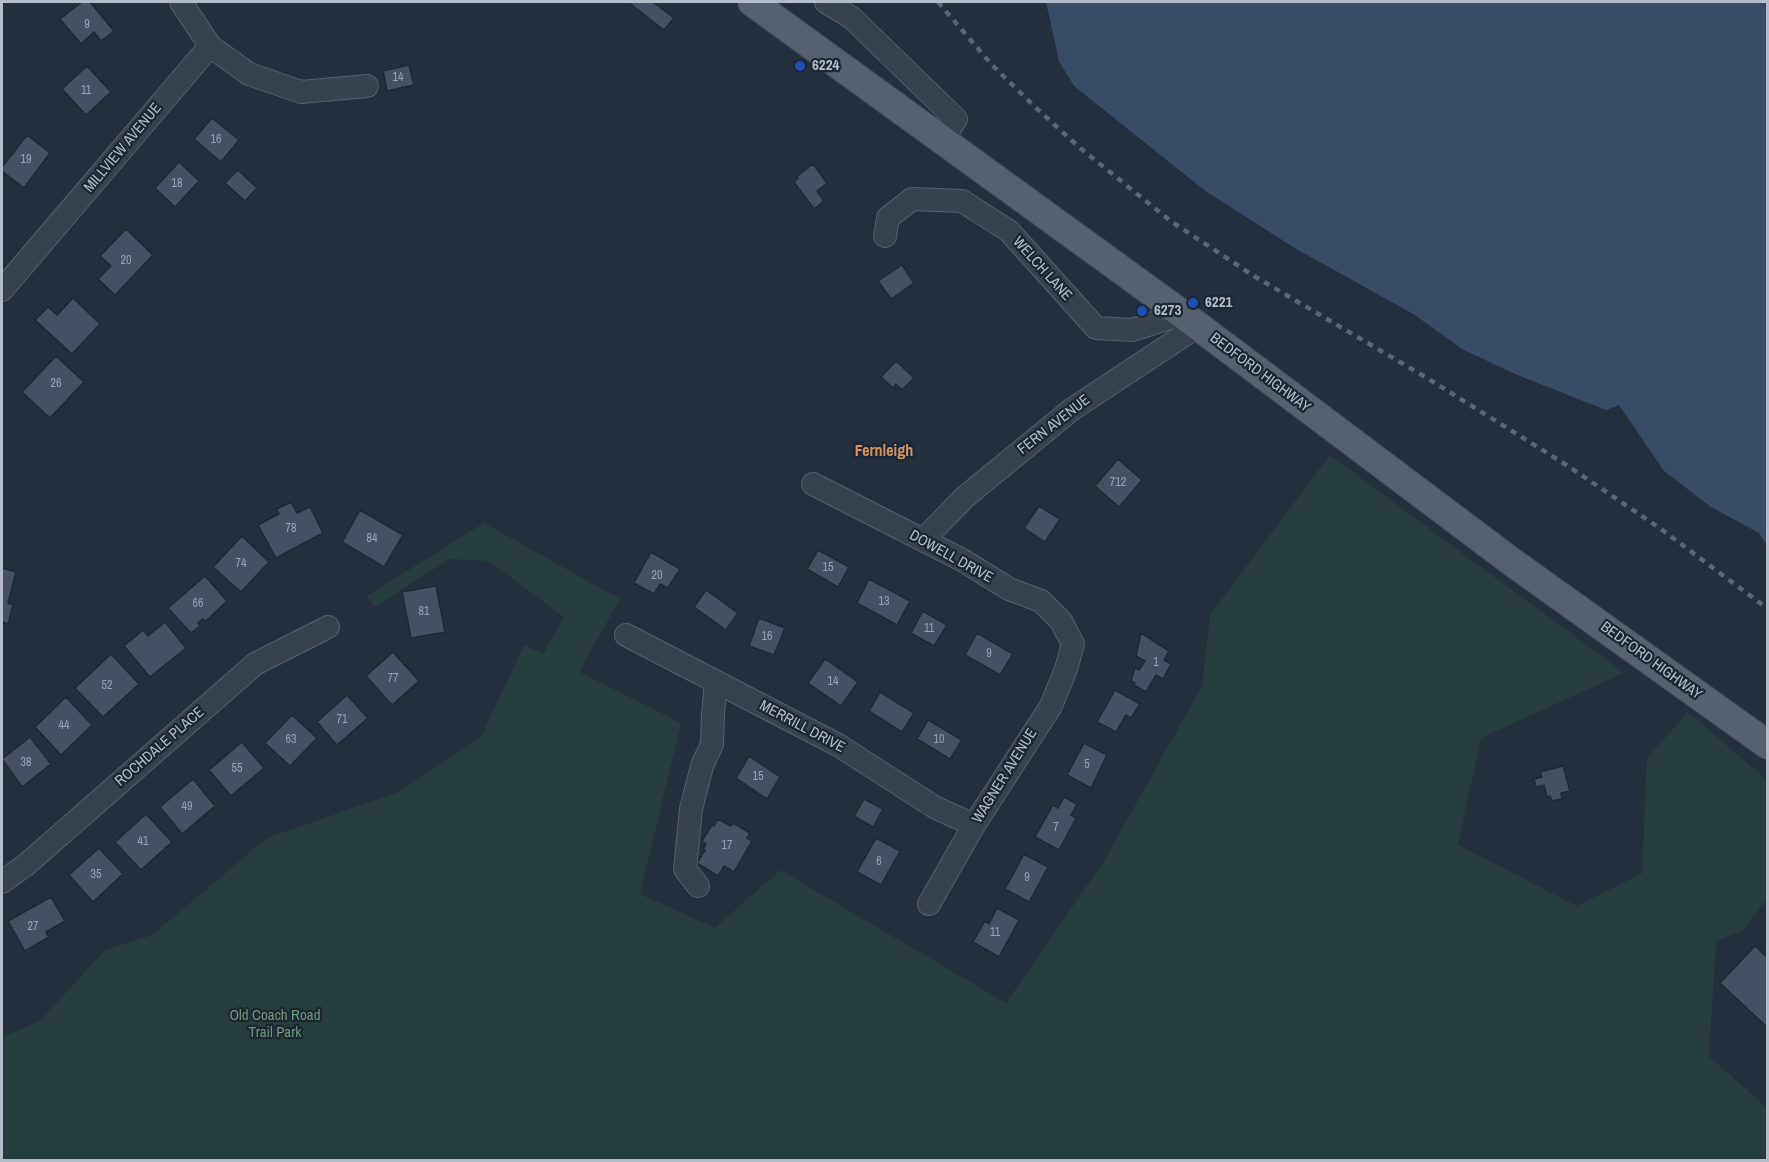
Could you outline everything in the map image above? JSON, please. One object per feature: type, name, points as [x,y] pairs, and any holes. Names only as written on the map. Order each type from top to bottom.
[{"type":"main road","name":"BEDFORD HIGHWAY","points":[[752,2],[1190,320],[1512,562],[1767,745]]},
{"type":"street","points":[[181,2],[210,46],[249,74],[301,92],[367,86]]},
{"type":"street","points":[[826,2],[852,18],[956,118],[942,139]]},
{"type":"street","name":"MILLVIEW AVENUE","points":[[2,290],[210,46]]},
{"type":"street","name":"WELCH LANE","points":[[885,236],[888,218],[912,199],[962,201],[1009,231],[1096,328],[1132,330],[1190,320]]},
{"type":"street","name":"FERN AVENUE","points":[[923,540],[965,497],[1071,410],[1190,320]]},
{"type":"street","name":"DOWELL DRIVE","points":[[813,484],[964,561],[1009,589],[1041,601],[1061,621],[1073,645]]},
{"type":"street","name":"ROCHDALE PLACE","points":[[2,882],[27,864],[255,664],[328,627]]},
{"type":"street","name":"MERRILL DRIVE","points":[[626,634],[838,745],[936,808],[974,825]]},
{"type":"street","name":"WAGNER AVENUE","points":[[929,904],[974,825],[1051,706],[1073,645]]},
{"type":"street","points":[[698,886],[685,869],[691,809],[702,766],[712,744],[716,683]]},
{"type":"green space","name":"Old Coach Road Trail Park","points":[[1330,455],[1624,673],[1481,738],[1458,845],[1577,906],[1642,873],[1647,758],[1688,712],[1767,780],[1767,899],[1743,930],[1716,942],[1709,1056],[1767,1108],[1767,1160],[2,1160],[2,1037],[40,1021],[105,950],[152,935],[267,838],[399,792],[481,737],[524,645],[543,654],[564,617],[489,561],[450,559],[374,607],[367,596],[484,523],[620,599],[579,672],[681,723],[640,894],[715,928],[780,870],[1006,1003],[1104,861],[1202,686],[1210,615]]},
{"type":"water","points":[[1046,2],[1767,2],[1767,545],[1759,533],[1711,507],[1664,471],[1619,405],[1606,410],[1515,374],[1462,349],[1415,315],[1293,247],[1204,190],[1074,86],[1059,61]]},
{"type":"building","points":[[82,2],[90,2],[114,31],[101,41],[94,32],[81,44],[60,19]]},
{"type":"building","points":[[628,2],[653,2],[674,18],[664,30]]},
{"type":"building","points":[[409,65],[414,85],[387,91],[383,71]]},
{"type":"building","points":[[87,66],[111,92],[86,115],[62,89]]},
{"type":"building","points":[[212,118],[239,140],[221,162],[194,139]]},
{"type":"building","points":[[27,135],[50,153],[24,188],[2,171],[2,167]]},
{"type":"building","points":[[179,162],[199,181],[175,207],[155,188]]},
{"type":"building","points":[[813,164],[827,183],[817,191],[824,201],[814,209],[794,182],[797,176]]},
{"type":"building","points":[[238,170],[257,188],[245,201],[225,183]]},
{"type":"building","points":[[126,229],[153,255],[115,295],[98,279],[111,266],[100,256]]},
{"type":"building","points":[[902,265],[914,283],[891,299],[878,281]]},
{"type":"building","points":[[73,298],[100,324],[72,354],[35,320],[48,307],[57,315]]},
{"type":"building","points":[[56,356],[84,382],[50,418],[22,392]]},
{"type":"building","points":[[896,361],[914,378],[902,390],[896,384],[893,388],[881,377]]},
{"type":"building","points":[[1118,459],[1142,480],[1119,507],[1095,486]]},
{"type":"building","points":[[291,502],[297,513],[310,507],[323,533],[276,558],[258,525],[279,514],[277,509]]},
{"type":"building","points":[[1039,506],[1060,519],[1045,542],[1024,528]]},
{"type":"building","points":[[360,510],[403,535],[384,567],[342,542]]},
{"type":"building","points":[[242,536],[269,562],[241,592],[213,567]]},
{"type":"building","points":[[818,550],[849,567],[838,587],[807,569]]},
{"type":"building","points":[[651,552],[680,569],[668,588],[660,584],[654,594],[634,583]]},
{"type":"building","points":[[2,568],[16,572],[8,603],[13,605],[8,624],[2,622]]},
{"type":"building","points":[[205,576],[227,601],[206,621],[203,619],[198,623],[200,626],[191,633],[168,608]]},
{"type":"building","points":[[869,579],[910,601],[897,625],[857,603]]},
{"type":"building","points":[[436,586],[445,632],[411,638],[402,592]]},
{"type":"building","points":[[706,590],[738,613],[726,630],[694,607]]},
{"type":"building","points":[[923,611],[947,625],[934,646],[911,633]]},
{"type":"building","points":[[759,618],[785,628],[774,655],[749,646]]},
{"type":"building","points":[[165,622],[186,648],[150,677],[124,646],[143,630],[148,636]]},
{"type":"building","points":[[977,633],[1013,654],[1000,675],[965,655]]},
{"type":"building","points":[[1141,633],[1169,651],[1164,660],[1171,664],[1163,679],[1156,675],[1146,692],[1131,681],[1135,668],[1139,670],[1145,661],[1136,656]]},
{"type":"building","points":[[393,652],[419,681],[392,705],[366,676]]},
{"type":"building","points":[[111,654],[139,684],[103,717],[75,688]]},
{"type":"building","points":[[825,659],[858,682],[841,706],[808,683]]},
{"type":"building","points":[[1115,690],[1140,704],[1131,718],[1126,715],[1116,732],[1097,722]]},
{"type":"building","points":[[880,692],[914,713],[902,732],[869,711]]},
{"type":"building","points":[[347,695],[368,718],[337,745],[317,722]]},
{"type":"building","points":[[66,697],[92,725],[61,755],[35,727]]},
{"type":"building","points":[[292,715],[317,738],[290,766],[265,743]]},
{"type":"building","points":[[928,720],[962,740],[950,759],[917,739]]},
{"type":"building","points":[[30,737],[51,764],[22,787],[2,759]]},
{"type":"building","points":[[242,742],[264,768],[231,796],[209,770]]},
{"type":"building","points":[[1084,743],[1107,755],[1091,788],[1067,775]]},
{"type":"building","points":[[749,756],[780,777],[767,799],[736,778]]},
{"type":"building","points":[[1563,766],[1570,791],[1561,793],[1562,799],[1552,801],[1550,796],[1547,797],[1544,785],[1536,787],[1534,779],[1542,777],[1540,772]]},
{"type":"building","points":[[193,779],[215,806],[182,834],[160,807]]},
{"type":"building","points":[[1064,797],[1077,804],[1071,815],[1076,818],[1059,850],[1035,837],[1053,805],[1058,808]]},
{"type":"building","points":[[864,799],[883,809],[873,827],[854,816]]},
{"type":"building","points":[[146,814],[172,842],[141,870],[115,842]]},
{"type":"building","points":[[718,819],[731,826],[733,823],[750,833],[747,838],[752,841],[734,872],[724,866],[718,876],[697,863],[705,850],[703,849],[706,844],[702,841]]},
{"type":"building","points":[[876,838],[900,851],[881,885],[857,872]]},
{"type":"building","points":[[99,848],[123,874],[93,902],[69,875]]},
{"type":"building","points":[[1024,854],[1048,867],[1029,902],[1005,889]]},
{"type":"building","points":[[51,897],[65,921],[46,932],[49,937],[25,951],[8,921]]},
{"type":"building","points":[[997,908],[1019,920],[999,957],[973,942],[985,921],[989,924]]},
{"type":"building","points":[[1755,946],[1768,958],[1768,1028],[1720,983]]},
{"type":"railway","points":[[938,2],[992,65],[1033,105],[1080,148],[1172,222],[1254,276],[1427,378],[1568,466],[1661,529],[1768,609]]},
{"type":"place","name":"6224","points":[[800,66]]},
{"type":"place","name":"6221","points":[[1193,303]]},
{"type":"place","name":"6273","points":[[1142,311]]},
{"type":"district","name":"Fernleigh","points":[[884,452]]}]
